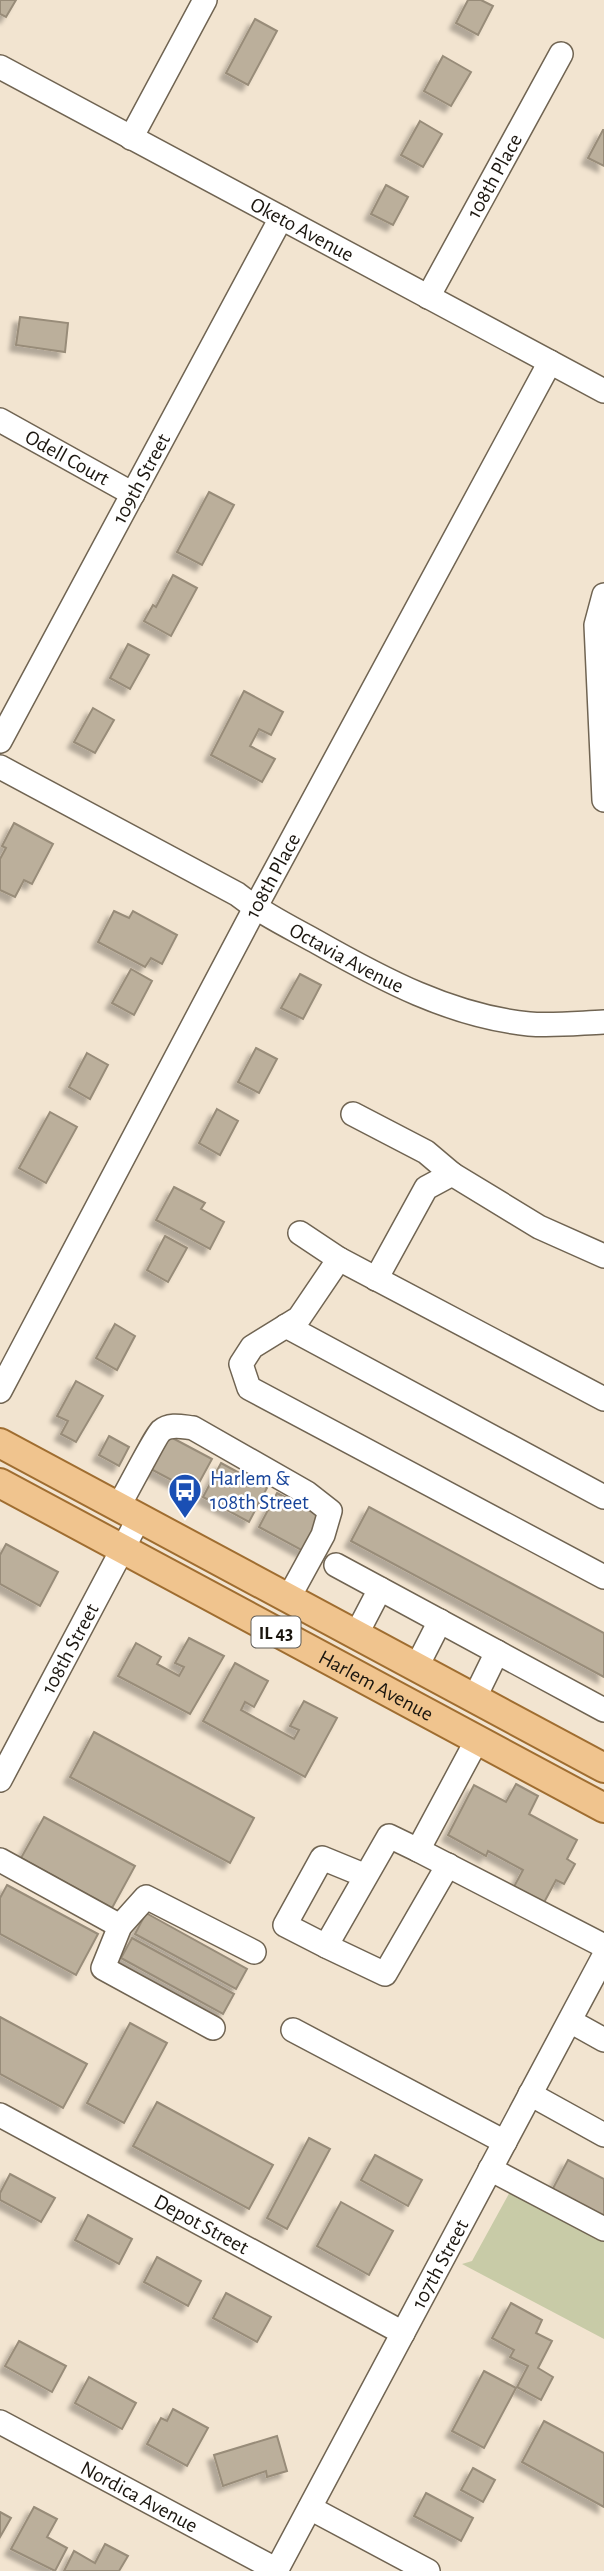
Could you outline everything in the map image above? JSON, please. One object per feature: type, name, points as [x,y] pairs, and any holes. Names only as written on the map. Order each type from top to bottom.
[{"type":"main road","name":"Harlem Avenue","points":[[0,1443],[604,1768]]},
{"type":"main road","name":"Harlem Avenue","points":[[0,1483],[604,1808]]},
{"type":"street","points":[[131,138],[205,0]]},
{"type":"street","name":"108th Place","points":[[428,297],[561,54]]},
{"type":"street","name":"Oketo Avenue","points":[[0,67],[604,391]]},
{"type":"street","name":"109th Street","points":[[0,741],[281,218]]},
{"type":"street","name":"108th Place","points":[[0,1391],[255,908],[550,362]]},
{"type":"street","name":"Odell Court","points":[[0,420],[133,494]]},
{"type":"street","points":[[604,595],[596,625],[604,800]]},
{"type":"street","name":"Octavia Avenue","points":[[0,767],[237,894],[255,908],[368,971],[467,1012],[531,1024],[604,1022]]},
{"type":"street","points":[[353,1114],[426,1152],[452,1174],[539,1227],[604,1256]]},
{"type":"street","points":[[376,1279],[426,1188],[452,1174]]},
{"type":"street","points":[[300,1233],[339,1259],[604,1399]]},
{"type":"street","points":[[339,1259],[299,1318],[252,1346],[241,1364],[250,1388],[604,1577]]},
{"type":"street","points":[[286,1326],[604,1497]]},
{"type":"street","name":"108th Street","points":[[0,1780],[123,1549],[128,1513],[160,1431],[172,1426],[193,1428],[307,1493],[330,1511],[323,1535],[288,1599]]},
{"type":"street","points":[[336,1564],[604,1710]]},
{"type":"street","points":[[356,1635],[380,1589]]},
{"type":"street","points":[[416,1668],[440,1621]]},
{"type":"street","points":[[474,1699],[497,1652]]},
{"type":"street","points":[[418,1850],[477,1740]]},
{"type":"street","points":[[326,1946],[389,1836],[604,1946]]},
{"type":"street","points":[[366,1876],[322,1858],[285,1925],[385,1974],[448,1866]]},
{"type":"street","points":[[0,1860],[120,1926]]},
{"type":"street","points":[[214,2028],[103,1968],[120,1926],[146,1897],[254,1952]]},
{"type":"street","name":"107th Street","points":[[276,2571],[604,1956]]},
{"type":"street","points":[[570,2021],[604,2040]]},
{"type":"street","points":[[293,2030],[505,2142]]},
{"type":"street","points":[[530,2094],[604,2135]]},
{"type":"street","name":"Depot Street","points":[[0,2115],[403,2333]]},
{"type":"street","points":[[490,2169],[604,2229]]},
{"type":"street","name":"Nordica Avenue","points":[[0,2422],[276,2571]]},
{"type":"street","points":[[310,2508],[428,2571]]},
{"type":"green space","points":[[511,2190],[604,2237],[604,2339],[462,2264],[472,2261]]},
{"type":"building","points":[[0,0],[16,0],[6,17],[0,14]]},
{"type":"building","points":[[468,0],[481,0],[493,6],[478,35],[456,23]]},
{"type":"building","points":[[255,19],[277,31],[248,85],[226,73]]},
{"type":"building","points":[[443,56],[471,72],[451,106],[424,91]]},
{"type":"building","points":[[420,121],[442,134],[423,167],[401,155]]},
{"type":"building","points":[[604,130],[604,166],[588,158]]},
{"type":"building","points":[[386,185],[408,197],[393,225],[371,214]]},
{"type":"building","points":[[20,317],[68,323],[65,352],[16,345]]},
{"type":"building","points":[[209,492],[234,505],[202,565],[177,552]]},
{"type":"building","points":[[173,575],[197,588],[171,636],[144,621],[153,605],[156,607]]},
{"type":"building","points":[[128,644],[149,655],[130,689],[110,678]]},
{"type":"building","points":[[244,691],[283,712],[271,735],[259,729],[250,746],[275,759],[262,782],[211,755]]},
{"type":"building","points":[[93,708],[114,720],[95,753],[74,742]]},
{"type":"building","points":[[14,823],[53,844],[32,884],[24,880],[15,897],[0,890],[0,859],[6,848],[2,846]]},
{"type":"building","points":[[114,911],[129,918],[133,911],[177,935],[162,964],[151,958],[145,967],[98,942]]},
{"type":"building","points":[[131,969],[152,981],[134,1015],[112,1003]]},
{"type":"building","points":[[300,974],[321,985],[303,1019],[281,1008]]},
{"type":"building","points":[[256,1048],[277,1059],[259,1093],[238,1082]]},
{"type":"building","points":[[87,1053],[108,1065],[90,1099],[69,1087]]},
{"type":"building","points":[[217,1109],[238,1121],[220,1155],[199,1143]]},
{"type":"building","points":[[50,1112],[77,1127],[46,1183],[19,1168]]},
{"type":"building","points":[[174,1187],[205,1203],[201,1209],[224,1222],[210,1249],[156,1220]]},
{"type":"building","points":[[165,1236],[187,1248],[168,1282],[147,1270]]},
{"type":"building","points":[[115,1324],[135,1336],[117,1370],[96,1358]]},
{"type":"building","points":[[76,1381],[103,1396],[76,1442],[61,1434],[68,1421],[57,1416]]},
{"type":"building","points":[[165,1434],[212,1459],[194,1492],[147,1467]]},
{"type":"building","points":[[109,1436],[129,1447],[119,1466],[99,1455]]},
{"type":"building","points":[[221,1463],[267,1488],[249,1522],[203,1497]]},
{"type":"building","points":[[277,1493],[324,1518],[305,1552],[259,1527]]},
{"type":"building","points":[[369,1507],[604,1633],[604,1677],[351,1541]]},
{"type":"building","points":[[6,1544],[58,1572],[40,1606],[0,1584],[0,1555]]},
{"type":"building","points":[[189,1638],[224,1656],[190,1714],[118,1676],[136,1643],[161,1657],[157,1664],[179,1676],[184,1667],[175,1663]]},
{"type":"building","points":[[235,1663],[268,1681],[254,1707],[245,1702],[241,1710],[294,1739],[299,1730],[290,1726],[304,1701],[337,1718],[305,1777],[203,1721]]},
{"type":"building","points":[[94,1732],[254,1818],[230,1863],[70,1777]]},
{"type":"building","points":[[516,1784],[538,1796],[529,1814],[577,1840],[567,1859],[575,1864],[564,1884],[556,1880],[540,1910],[510,1894],[523,1870],[488,1851],[486,1856],[448,1835],[474,1785],[506,1802]]},
{"type":"building","points":[[44,1817],[135,1866],[112,1908],[21,1858]]},
{"type":"building","points":[[7,1885],[98,1934],[76,1975],[0,1934],[0,1898]]},
{"type":"building","points":[[146,1913],[247,1969],[236,1989],[135,1934]]},
{"type":"building","points":[[132,1938],[234,1994],[223,2014],[121,1958]]},
{"type":"building","points":[[0,2017],[87,2064],[63,2108],[0,2074]]},
{"type":"building","points":[[130,2023],[167,2043],[124,2123],[87,2103]]},
{"type":"building","points":[[157,2102],[273,2165],[249,2209],[133,2146]]},
{"type":"building","points":[[309,2138],[330,2149],[287,2229],[267,2218]]},
{"type":"building","points":[[375,2155],[422,2180],[408,2206],[361,2180]]},
{"type":"building","points":[[568,2160],[604,2179],[604,2223],[550,2194]]},
{"type":"building","points":[[10,2174],[55,2198],[41,2222],[0,2200],[0,2193]]},
{"type":"building","points":[[341,2202],[393,2231],[369,2275],[317,2246]]},
{"type":"building","points":[[88,2215],[132,2239],[119,2264],[75,2240]]},
{"type":"building","points":[[157,2257],[201,2281],[188,2306],[144,2282]]},
{"type":"building","points":[[226,2293],[271,2317],[257,2342],[213,2318]]},
{"type":"building","points":[[511,2303],[542,2320],[536,2333],[552,2341],[538,2368],[553,2377],[541,2400],[517,2387],[528,2366],[510,2357],[514,2350],[492,2338]]},
{"type":"building","points":[[19,2341],[66,2366],[52,2392],[5,2366]]},
{"type":"building","points":[[484,2371],[516,2388],[484,2448],[452,2431]]},
{"type":"building","points":[[89,2377],[136,2403],[122,2429],[75,2403]]},
{"type":"building","points":[[173,2409],[208,2428],[187,2466],[147,2444],[161,2418],[167,2421]]},
{"type":"building","points":[[544,2421],[604,2453],[604,2507],[522,2462]]},
{"type":"building","points":[[277,2436],[287,2471],[267,2477],[266,2471],[223,2486],[214,2455]]},
{"type":"building","points":[[473,2468],[495,2480],[483,2502],[461,2490]]},
{"type":"building","points":[[426,2493],[473,2518],[461,2541],[414,2516]]},
{"type":"building","points":[[34,2507],[57,2519],[47,2537],[67,2548],[55,2571],[11,2549]]},
{"type":"building","points":[[0,2512],[11,2518],[0,2537]]},
{"type":"building","points":[[105,2544],[128,2556],[119,2571],[64,2571],[74,2551],[95,2563]]},
{"type":"place","name":"Harlem & 108th Street","points":[[185,1520]]}]
